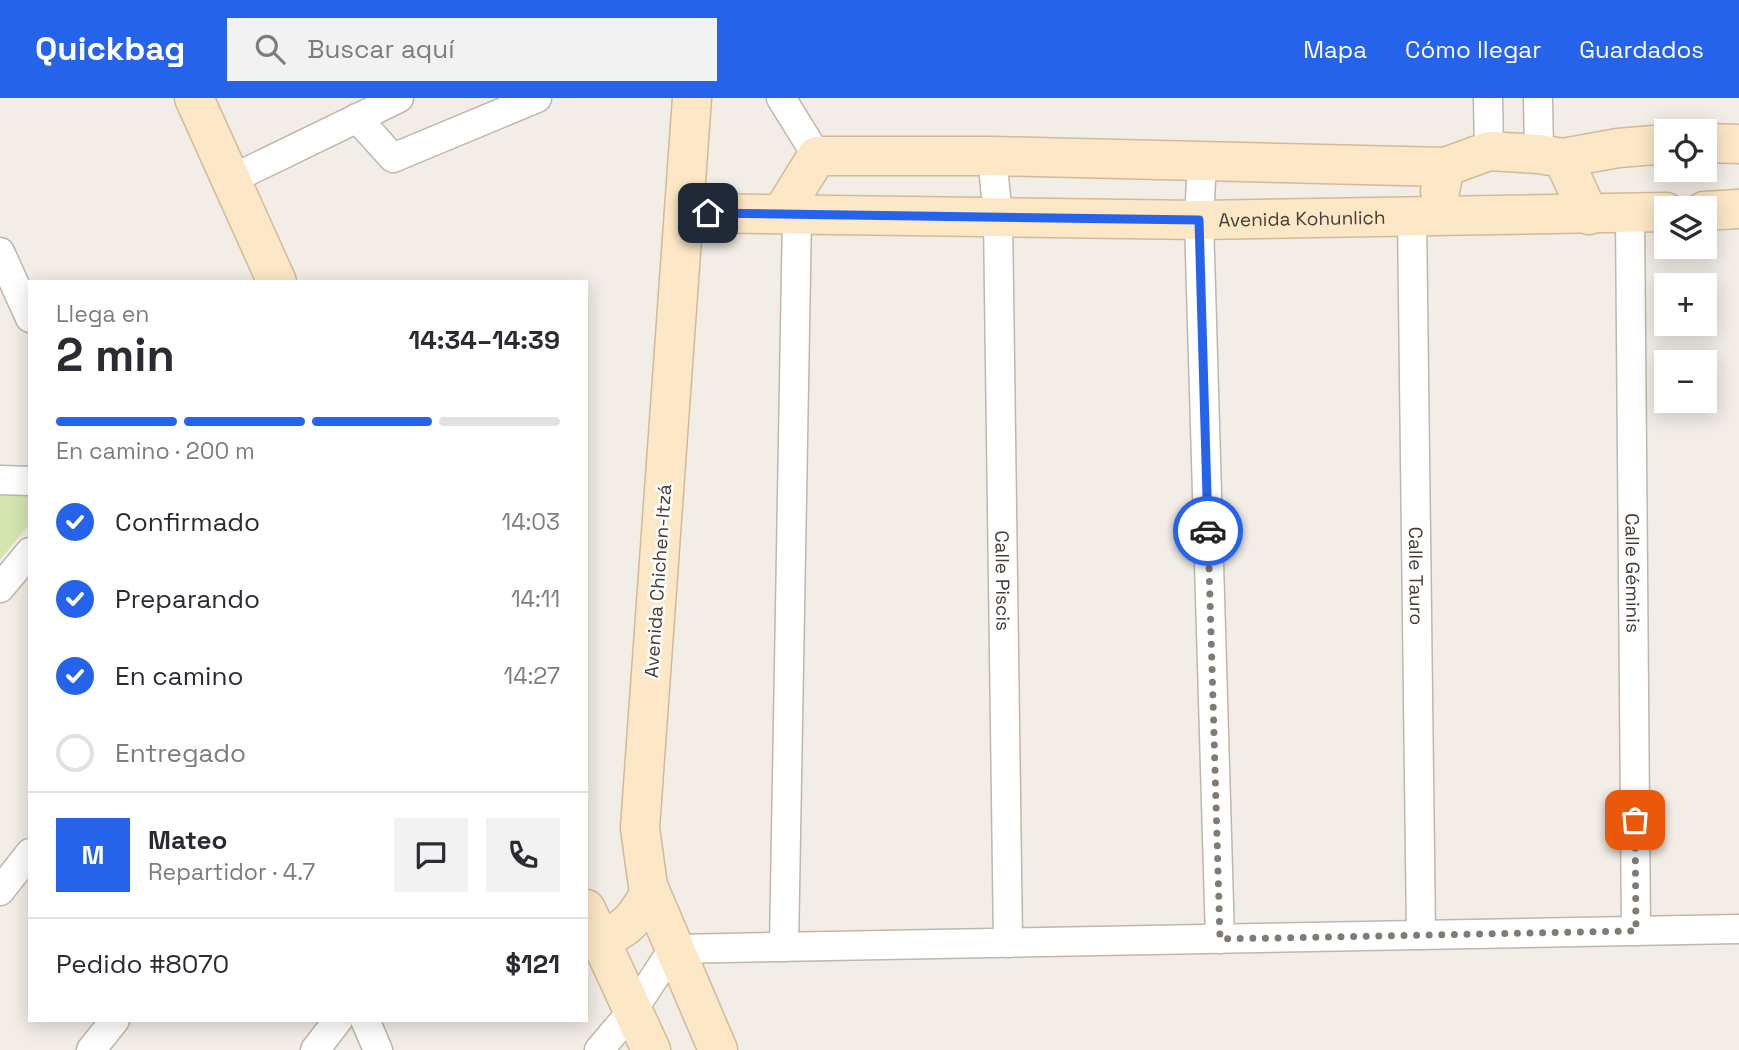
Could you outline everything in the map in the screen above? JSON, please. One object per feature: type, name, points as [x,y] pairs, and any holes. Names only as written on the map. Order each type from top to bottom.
[{"type":"street","points":[[194,98],[276,280]]},
{"type":"street","points":[[232,179],[399,98]]},
{"type":"street","points":[[357,118],[393,158],[537,98]]},
{"type":"street","name":"Avenida Chichen-Itzá","points":[[692,98],[640,828],[650,893],[718,1050]]},
{"type":"street","points":[[781,98],[817,156]]},
{"type":"street","points":[[1488,98],[1489,151]]},
{"type":"street","points":[[1538,98],[1551,156],[1590,215]]},
{"type":"street","points":[[1717,143],[1739,144]]},
{"type":"street","points":[[817,156],[992,156],[1445,167],[1489,151],[1551,156],[1654,145]]},
{"type":"street","points":[[784,947],[789,214],[817,156]]},
{"type":"street","name":"Calle Piscis","points":[[992,156],[998,218],[1009,943]]},
{"type":"street","points":[[1202,161],[1199,220],[1220,939]]},
{"type":"street","points":[[1423,216],[1445,167]]},
{"type":"street","points":[[1717,210],[1739,209]]},
{"type":"street","name":"Avenida Kohunlich","points":[[684,213],[1199,220],[1648,213]]},
{"type":"street","name":"Calle Géminis","points":[[1636,931],[1648,213]]},
{"type":"street","name":"Calle Tauro","points":[[1421,935],[1423,216]]},
{"type":"street","points":[[0,252],[9,292],[28,316]]},
{"type":"street","points":[[0,480],[28,481]]},
{"type":"street","points":[[0,588],[28,554]]},
{"type":"street","points":[[0,891],[28,856]]},
{"type":"street","points":[[593,924],[618,934],[636,917],[650,893]]},
{"type":"street","points":[[593,924],[651,1050]]},
{"type":"street","points":[[598,1050],[633,1010],[673,949],[1739,929]]},
{"type":"street","points":[[91,1050],[113,1022]]},
{"type":"street","points":[[315,1050],[336,1022]]},
{"type":"street","points":[[366,1022],[378,1050]]},
{"type":"green space","points":[[0,488],[28,489],[28,525],[0,560]]},
{"type":"way so far","points":[[1208,531],[1220,939],[1636,931],[1635,820]]},
{"type":"route","points":[[708,213],[1199,220],[1208,531]]}]
